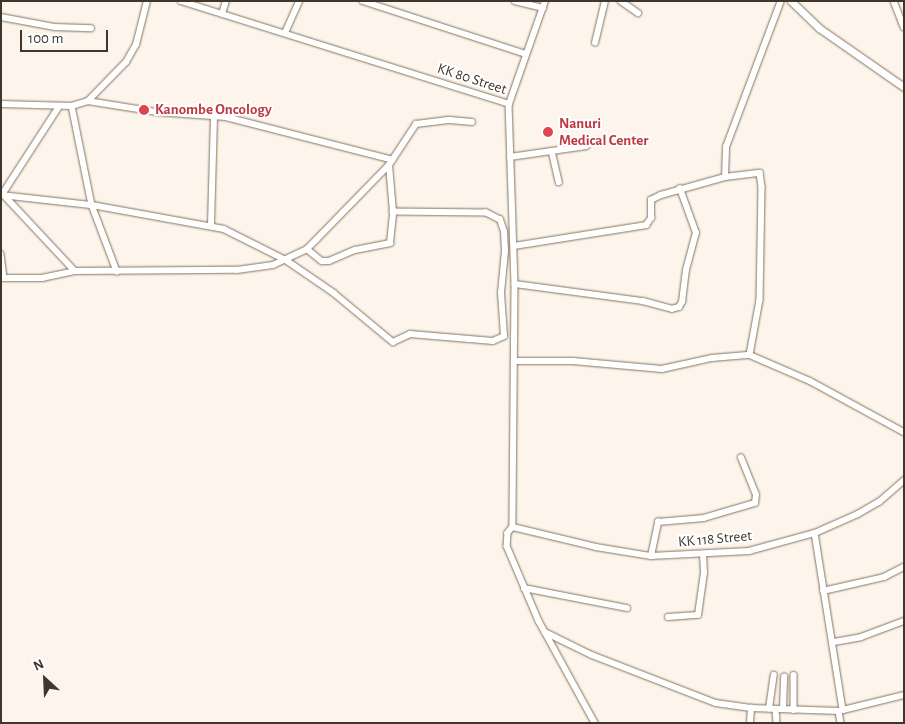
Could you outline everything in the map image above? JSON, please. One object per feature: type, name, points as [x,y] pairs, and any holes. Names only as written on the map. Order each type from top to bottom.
[{"type":"street","points":[[88,101],[126,62],[136,45],[147,1]]},
{"type":"street","name":"KK 80 Street","points":[[181,1],[285,32],[509,104],[515,284],[514,527],[508,533],[507,546],[545,632],[596,723]]},
{"type":"street","points":[[222,14],[226,1]]},
{"type":"street","points":[[285,32],[299,1]]},
{"type":"street","points":[[363,1],[526,54]]},
{"type":"street","points":[[515,1],[543,8]]},
{"type":"street","points":[[509,104],[546,1]]},
{"type":"street","points":[[596,43],[605,1]]},
{"type":"street","points":[[621,1],[638,12]]},
{"type":"street","points":[[725,177],[726,147],[781,1]]},
{"type":"street","points":[[791,1],[819,28],[904,87]]},
{"type":"street","points":[[894,1],[904,27]]},
{"type":"street","points":[[1,16],[55,27],[91,28]]},
{"type":"street","points":[[1,104],[72,106],[88,101],[156,112],[243,120],[295,137],[391,162]]},
{"type":"street","points":[[2,194],[60,106]]},
{"type":"street","points":[[72,106],[92,205],[117,271]]},
{"type":"street","points":[[210,225],[214,116]]},
{"type":"street","points":[[1,254],[3,278],[42,278],[75,271],[237,270],[260,268],[286,260],[307,249],[391,162],[416,124],[450,120],[472,122]]},
{"type":"street","points":[[510,157],[586,146]]},
{"type":"street","points":[[552,151],[559,182]]},
{"type":"street","points":[[307,249],[322,261],[365,247],[386,245],[392,239],[391,162]]},
{"type":"street","points":[[514,246],[646,225],[651,218],[651,200],[680,189],[725,177],[755,172],[760,173],[762,179],[760,300],[750,355]]},
{"type":"street","points":[[515,284],[643,301],[672,309],[679,307],[682,302],[686,270],[696,233],[680,189]]},
{"type":"street","points":[[2,194],[92,205],[210,225],[286,260],[334,292],[393,342],[410,334],[493,341],[504,336],[501,293],[505,251],[504,232],[500,220],[486,213],[393,212]]},
{"type":"street","points":[[2,194],[75,271]]},
{"type":"street","points":[[514,361],[573,361],[662,369],[712,358],[750,355],[810,381],[904,432]]},
{"type":"street","points":[[651,556],[658,522],[704,518],[755,503],[756,494],[741,458]]},
{"type":"street","name":"KK 118 Street","points":[[514,527],[596,547],[651,556],[703,555],[749,551],[815,533],[879,502],[904,480]]},
{"type":"street","points":[[815,533],[823,591],[834,642],[841,723]]},
{"type":"street","points":[[668,617],[698,615],[703,555]]},
{"type":"street","points":[[823,591],[884,577],[904,567]]},
{"type":"street","points":[[524,588],[627,608]]},
{"type":"street","points":[[834,642],[861,637],[904,621]]},
{"type":"street","points":[[545,632],[675,689],[716,703],[751,708],[841,710],[904,695]]},
{"type":"street","points":[[774,675],[773,709],[777,723]]},
{"type":"street","points":[[794,675],[794,710]]},
{"type":"street","points":[[783,709],[784,677]]},
{"type":"street","points":[[750,723],[751,708]]},
{"type":"place","name":"Kanombe Oncology","points":[[144,110]]},
{"type":"place","name":"Nanuri Medical Center","points":[[548,132]]}]
